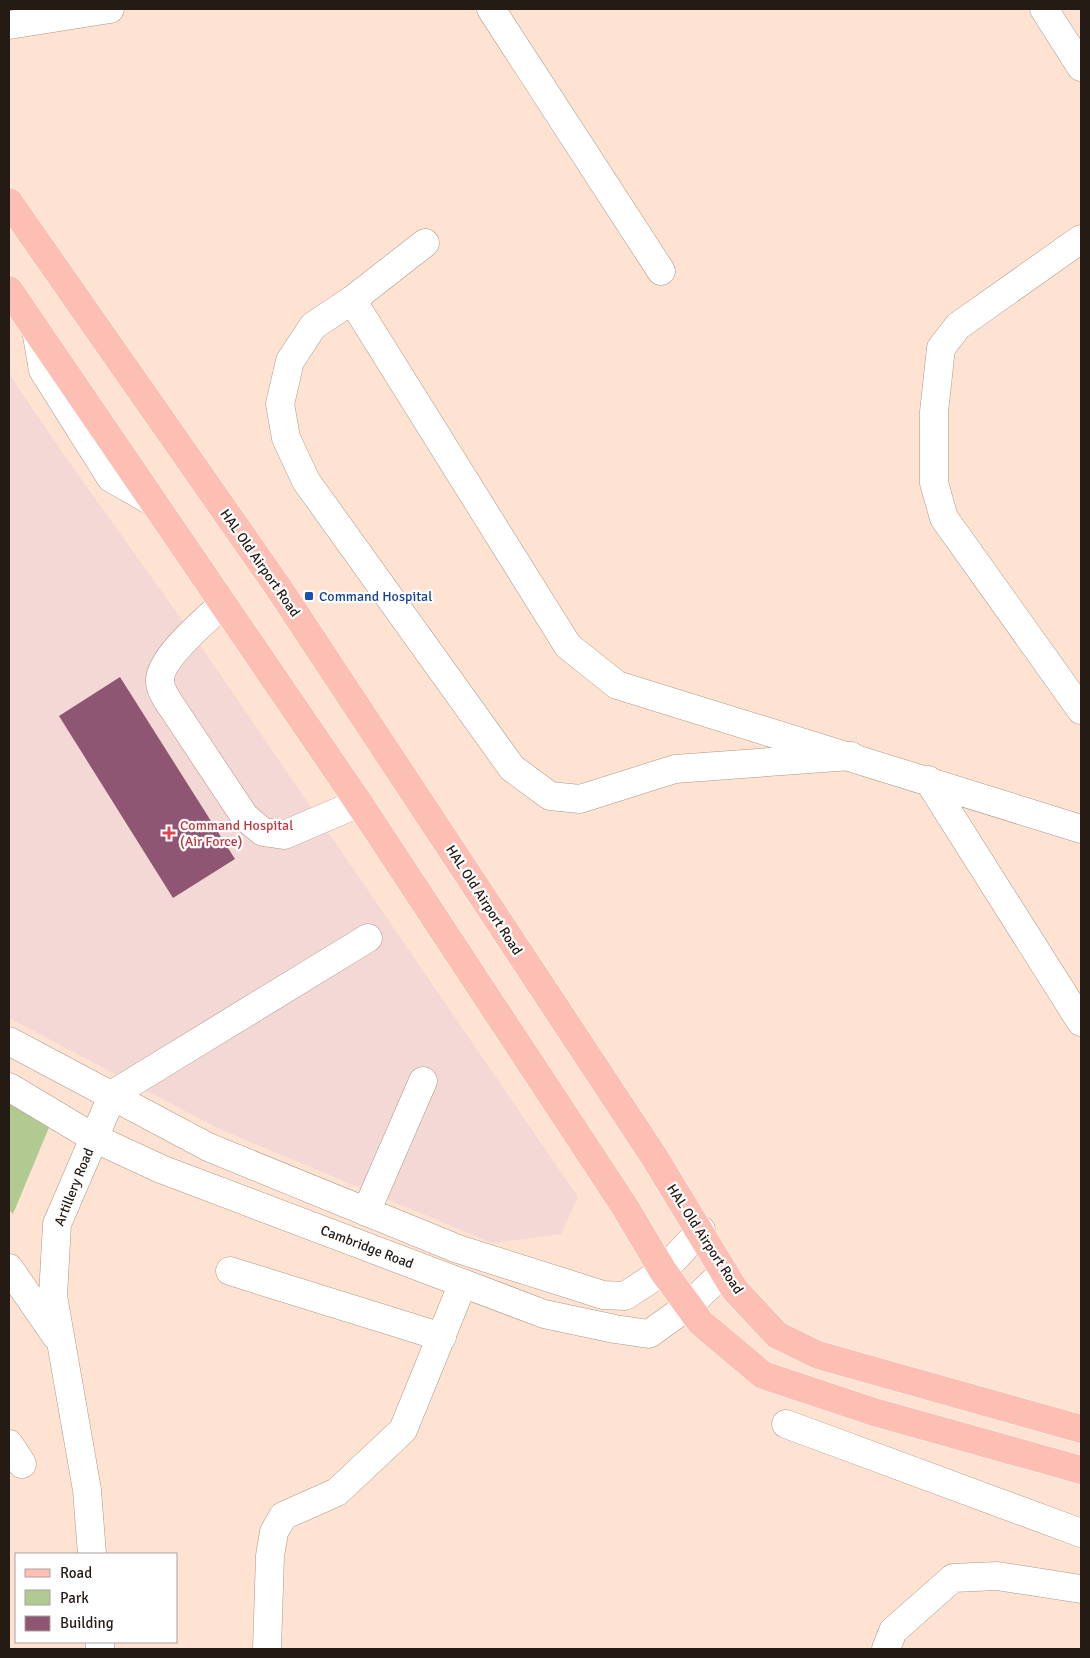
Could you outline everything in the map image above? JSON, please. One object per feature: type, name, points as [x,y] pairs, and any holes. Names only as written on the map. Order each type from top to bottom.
[{"type":"main road","name":"HAL Old Airport Road","points":[[9,202],[278,587],[701,1230],[735,1290],[777,1335],[818,1355],[1081,1429]]},
{"type":"main road","points":[[9,290],[359,803],[625,1207],[663,1270],[701,1323],[763,1375],[874,1412],[1081,1470]]},
{"type":"street","points":[[9,25],[110,9]]},
{"type":"street","points":[[491,9],[661,271]]},
{"type":"street","points":[[1044,9],[1081,67]]},
{"type":"street","points":[[1081,239],[958,326],[941,348],[934,412],[934,483],[944,518],[1081,710]]},
{"type":"street","points":[[424,243],[352,300],[313,326],[290,360],[280,404],[286,438],[306,481],[512,768],[550,796],[580,800],[675,770],[851,756]]},
{"type":"street","points":[[352,300],[568,646],[617,685],[851,756],[1081,829]]},
{"type":"street","points":[[223,604],[187,638],[165,666],[160,681],[176,713],[245,817],[263,832],[284,834],[359,803]]},
{"type":"street","points":[[928,780],[1081,1022]]},
{"type":"street","points":[[113,1094],[368,938]]},
{"type":"street","points":[[9,1041],[113,1094],[208,1146],[458,1250],[603,1294],[625,1296],[663,1270],[701,1230]]},
{"type":"street","points":[[366,1212],[423,1081]]},
{"type":"street","name":"Cambridge Road","points":[[9,1088],[94,1138],[161,1169],[544,1314],[615,1329],[650,1334],[688,1306],[724,1272]]},
{"type":"street","name":"Artillery Road","points":[[92,1553],[87,1490],[53,1296],[57,1224],[113,1094]]},
{"type":"street","name":"Artillery Road","points":[[9,1268],[61,1343]]},
{"type":"street","points":[[230,1271],[442,1337]]},
{"type":"street","points":[[266,1649],[270,1556],[274,1532],[283,1516],[337,1492],[402,1430],[464,1284]]},
{"type":"street","points":[[786,1424],[1081,1533]]},
{"type":"street","points":[[886,1649],[893,1631],[952,1578],[997,1576],[1081,1589]]},
{"type":"shaded area","name":"Command Hospital (Air Force)","points":[[9,374],[64,455],[202,648],[578,1197],[561,1234],[492,1243],[217,1128],[9,1018]]},
{"type":"green space","points":[[9,1086],[55,1113],[13,1214],[9,1210]]},
{"type":"building","points":[[120,677],[235,859],[173,898],[59,716]]},
{"type":"place","name":"Command Hospital","points":[[309,596]]},
{"type":"place","name":"Command Hospital (Air Force)","points":[[169,833]]}]
